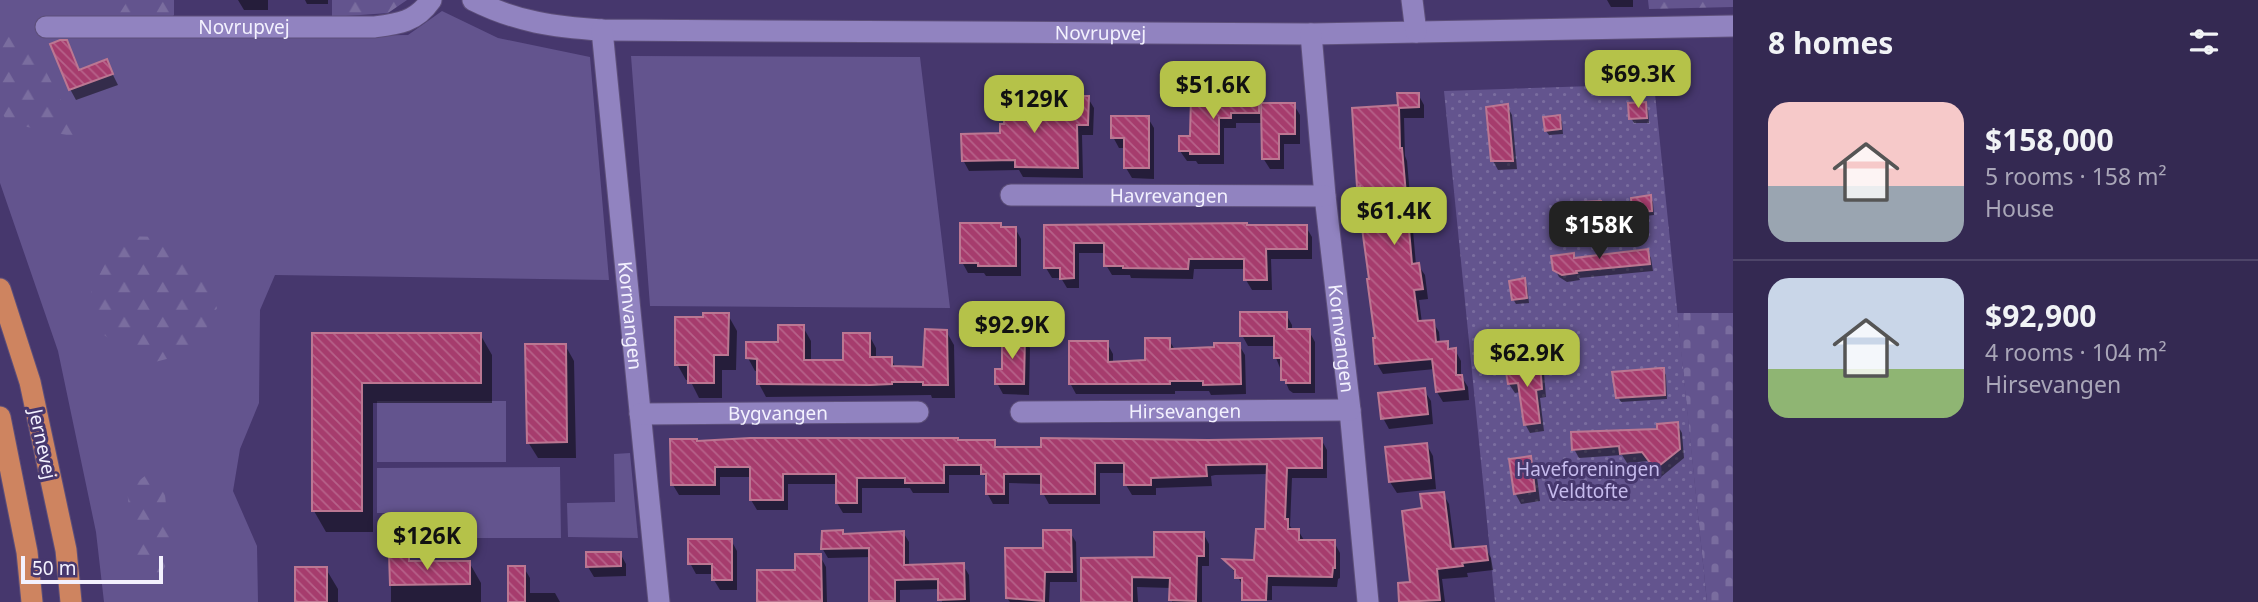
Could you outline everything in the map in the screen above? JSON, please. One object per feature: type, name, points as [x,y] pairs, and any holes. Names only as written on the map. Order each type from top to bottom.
[{"type":"main road","name":"Jernevej","points":[[0,289],[30,382],[66,550],[71,602]]},
{"type":"main road","name":"Jernevej","points":[[0,417],[27,552],[32,602]]},
{"type":"street","name":"Novrupvej","points":[[46,27],[374,27],[407,22],[425,9],[430,0]]},
{"type":"street","name":"Novrupvej","points":[[473,0],[499,13],[554,27],[602,30],[1311,34],[1733,26]]},
{"type":"street","points":[[1412,0],[1416,32]]},
{"type":"street","name":"Kornvangen","points":[[602,30],[659,602]]},
{"type":"street","name":"Kornvangen","points":[[1311,34],[1325,196],[1350,410],[1368,602]]},
{"type":"street","name":"Havrevangen","points":[[1011,195],[1325,196]]},
{"type":"street","name":"Hirsevangen","points":[[1021,412],[1350,410]]},
{"type":"street","name":"Bygvangen","points":[[640,414],[918,412]]},
{"type":"green space","points":[[0,0],[174,0],[173,38],[408,35],[442,11],[498,38],[590,57],[609,280],[275,275],[260,310],[259,403],[240,449],[233,491],[257,546],[258,602],[104,602],[96,532],[58,351],[0,183]]},
{"type":"green space","points":[[128,0],[174,0],[174,15],[118,16]]},
{"type":"green space","points":[[332,0],[407,0],[388,13],[332,17]]},
{"type":"green space","points":[[1648,0],[1733,0],[1733,7],[1649,9]]},
{"type":"green space","points":[[0,21],[25,32],[81,138],[8,123],[0,109]]},
{"type":"green space","points":[[631,56],[920,57],[950,308],[650,306]]},
{"type":"green space","name":"Haveforeningen Veldtofte","points":[[1654,84],[1707,602],[1495,602],[1444,91]]},
{"type":"green space","points":[[118,236],[164,237],[195,259],[217,308],[194,352],[147,364],[101,333],[90,295]]},
{"type":"green space","points":[[1677,313],[1733,313],[1733,602],[1707,602]]},
{"type":"green space","points":[[377,401],[506,401],[506,462],[377,462]]},
{"type":"green space","points":[[630,453],[638,538],[568,537],[567,503],[615,502],[614,454]]},
{"type":"green space","points":[[560,467],[561,538],[398,538],[398,513],[377,513],[377,468]]},
{"type":"green space","points":[[145,476],[164,484],[171,557],[157,580],[137,578],[127,490]]},
{"type":"building","points":[[67,40],[79,70],[107,59],[113,74],[69,90],[50,44]]},
{"type":"building","points":[[1397,93],[1419,93],[1419,107],[1399,108],[1400,148],[1412,264],[1419,263],[1423,289],[1414,290],[1418,321],[1434,320],[1436,342],[1448,341],[1448,349],[1456,348],[1456,375],[1462,375],[1464,389],[1436,392],[1432,359],[1375,364],[1375,338],[1361,221],[1364,220],[1360,186],[1357,187],[1352,108],[1398,105]]},
{"type":"building","points":[[1089,96],[1088,125],[1077,125],[1078,168],[1015,167],[1015,160],[962,161],[961,134],[1000,133],[1000,124],[1004,124],[1004,117],[1015,117],[1019,98],[1047,103],[1047,98]]},
{"type":"building","points":[[1259,96],[1259,113],[1231,113],[1231,118],[1219,118],[1219,154],[1190,154],[1190,151],[1179,151],[1179,136],[1190,136],[1191,98]]},
{"type":"building","points":[[1646,102],[1647,118],[1629,119],[1628,103]]},
{"type":"building","points":[[1261,103],[1295,103],[1295,134],[1279,134],[1279,159],[1262,159]]},
{"type":"building","points":[[1508,104],[1513,161],[1491,161],[1486,107]]},
{"type":"building","points":[[1560,115],[1561,129],[1545,131],[1543,117]]},
{"type":"building","points":[[1111,116],[1149,116],[1149,168],[1124,168],[1124,138],[1111,138]]},
{"type":"building","points":[[1651,195],[1652,211],[1632,212],[1631,198]]},
{"type":"building","points":[[1601,201],[1602,215],[1560,218],[1558,203]]},
{"type":"building","points":[[960,223],[1001,223],[1001,227],[1016,227],[1016,266],[960,263]]},
{"type":"building","points":[[1044,225],[1307,225],[1307,249],[1266,249],[1267,280],[1244,280],[1244,259],[1189,259],[1188,269],[1104,266],[1104,243],[1074,243],[1074,278],[1060,279],[1060,268],[1044,268]]},
{"type":"building","points":[[1648,249],[1650,264],[1576,271],[1577,273],[1562,275],[1553,270],[1551,256],[1574,253],[1574,258]]},
{"type":"building","points":[[1525,278],[1527,298],[1512,300],[1509,281]]},
{"type":"building","points":[[1240,312],[1287,312],[1287,329],[1310,329],[1310,383],[1286,383],[1286,380],[1281,380],[1281,358],[1274,358],[1274,336],[1240,336]]},
{"type":"building","points":[[703,313],[729,313],[728,355],[714,355],[714,383],[688,383],[688,365],[675,365],[675,317],[703,317]]},
{"type":"building","points":[[778,325],[804,325],[804,360],[843,360],[843,333],[870,333],[870,357],[892,357],[892,366],[923,367],[925,329],[947,330],[948,385],[923,385],[923,382],[870,385],[757,384],[757,359],[746,358],[746,342],[778,342]]},
{"type":"building","points":[[312,333],[481,333],[481,383],[362,383],[362,511],[312,511]]},
{"type":"building","points":[[1002,336],[1025,336],[1024,384],[995,384],[995,369],[1002,369]]},
{"type":"building","points":[[1145,338],[1170,338],[1170,349],[1214,347],[1214,343],[1240,343],[1241,384],[1203,385],[1203,381],[1170,381],[1170,384],[1069,384],[1069,341],[1108,341],[1108,362],[1145,360]]},
{"type":"building","points":[[525,344],[566,344],[567,442],[527,443]]},
{"type":"building","points":[[1540,363],[1542,389],[1536,390],[1540,423],[1524,425],[1518,383],[1508,384],[1505,366]]},
{"type":"building","points":[[1664,368],[1665,395],[1616,398],[1612,372]]},
{"type":"building","points":[[1425,388],[1428,414],[1381,419],[1378,393]]},
{"type":"building","points":[[1678,422],[1680,449],[1655,469],[1642,452],[1620,454],[1619,446],[1572,450],[1571,432],[1657,429],[1657,424]]},
{"type":"building","points":[[750,438],[958,438],[995,440],[995,447],[1041,447],[1041,438],[1322,438],[1322,468],[1287,468],[1285,519],[1288,519],[1288,529],[1299,529],[1299,540],[1335,540],[1335,568],[1332,577],[1267,576],[1266,600],[1242,600],[1242,578],[1235,578],[1235,570],[1223,559],[1254,560],[1256,529],[1265,529],[1267,464],[1206,465],[1207,476],[1151,478],[1151,485],[1124,485],[1124,463],[1095,463],[1095,494],[1041,494],[1041,474],[1004,474],[1004,494],[986,494],[986,474],[981,474],[981,465],[944,465],[944,483],[905,483],[905,478],[857,478],[857,503],[836,503],[836,474],[783,474],[783,500],[750,500],[750,467],[715,467],[715,485],[671,485],[670,439],[697,441]]},
{"type":"building","points":[[1427,443],[1431,478],[1389,482],[1385,447]]},
{"type":"building","points":[[1531,456],[1535,491],[1514,494],[1509,459]]},
{"type":"building","points":[[1444,492],[1451,549],[1486,546],[1488,560],[1437,569],[1440,600],[1399,602],[1398,583],[1410,582],[1402,511],[1422,508],[1420,494]]},
{"type":"building","points":[[843,530],[843,534],[904,531],[904,565],[964,563],[965,599],[938,600],[938,579],[895,580],[895,601],[869,601],[869,548],[821,549],[822,531]]},
{"type":"building","points":[[1043,530],[1071,530],[1072,572],[1045,572],[1044,601],[1006,598],[1005,548],[1043,548]]},
{"type":"building","points":[[1154,532],[1204,532],[1204,556],[1197,556],[1196,601],[1169,600],[1170,578],[1132,577],[1132,602],[1081,602],[1081,558],[1154,557]]},
{"type":"building","points":[[688,539],[732,539],[732,580],[712,580],[712,564],[688,564]]},
{"type":"building","points":[[586,552],[621,552],[621,566],[586,567]]},
{"type":"building","points":[[389,554],[409,554],[409,561],[470,561],[470,584],[390,585]]},
{"type":"building","points":[[795,554],[821,554],[822,601],[757,602],[757,570],[795,570]]},
{"type":"building","points":[[508,566],[525,566],[525,602],[508,602]]},
{"type":"building","points":[[295,567],[327,567],[327,602],[295,602]]}]
